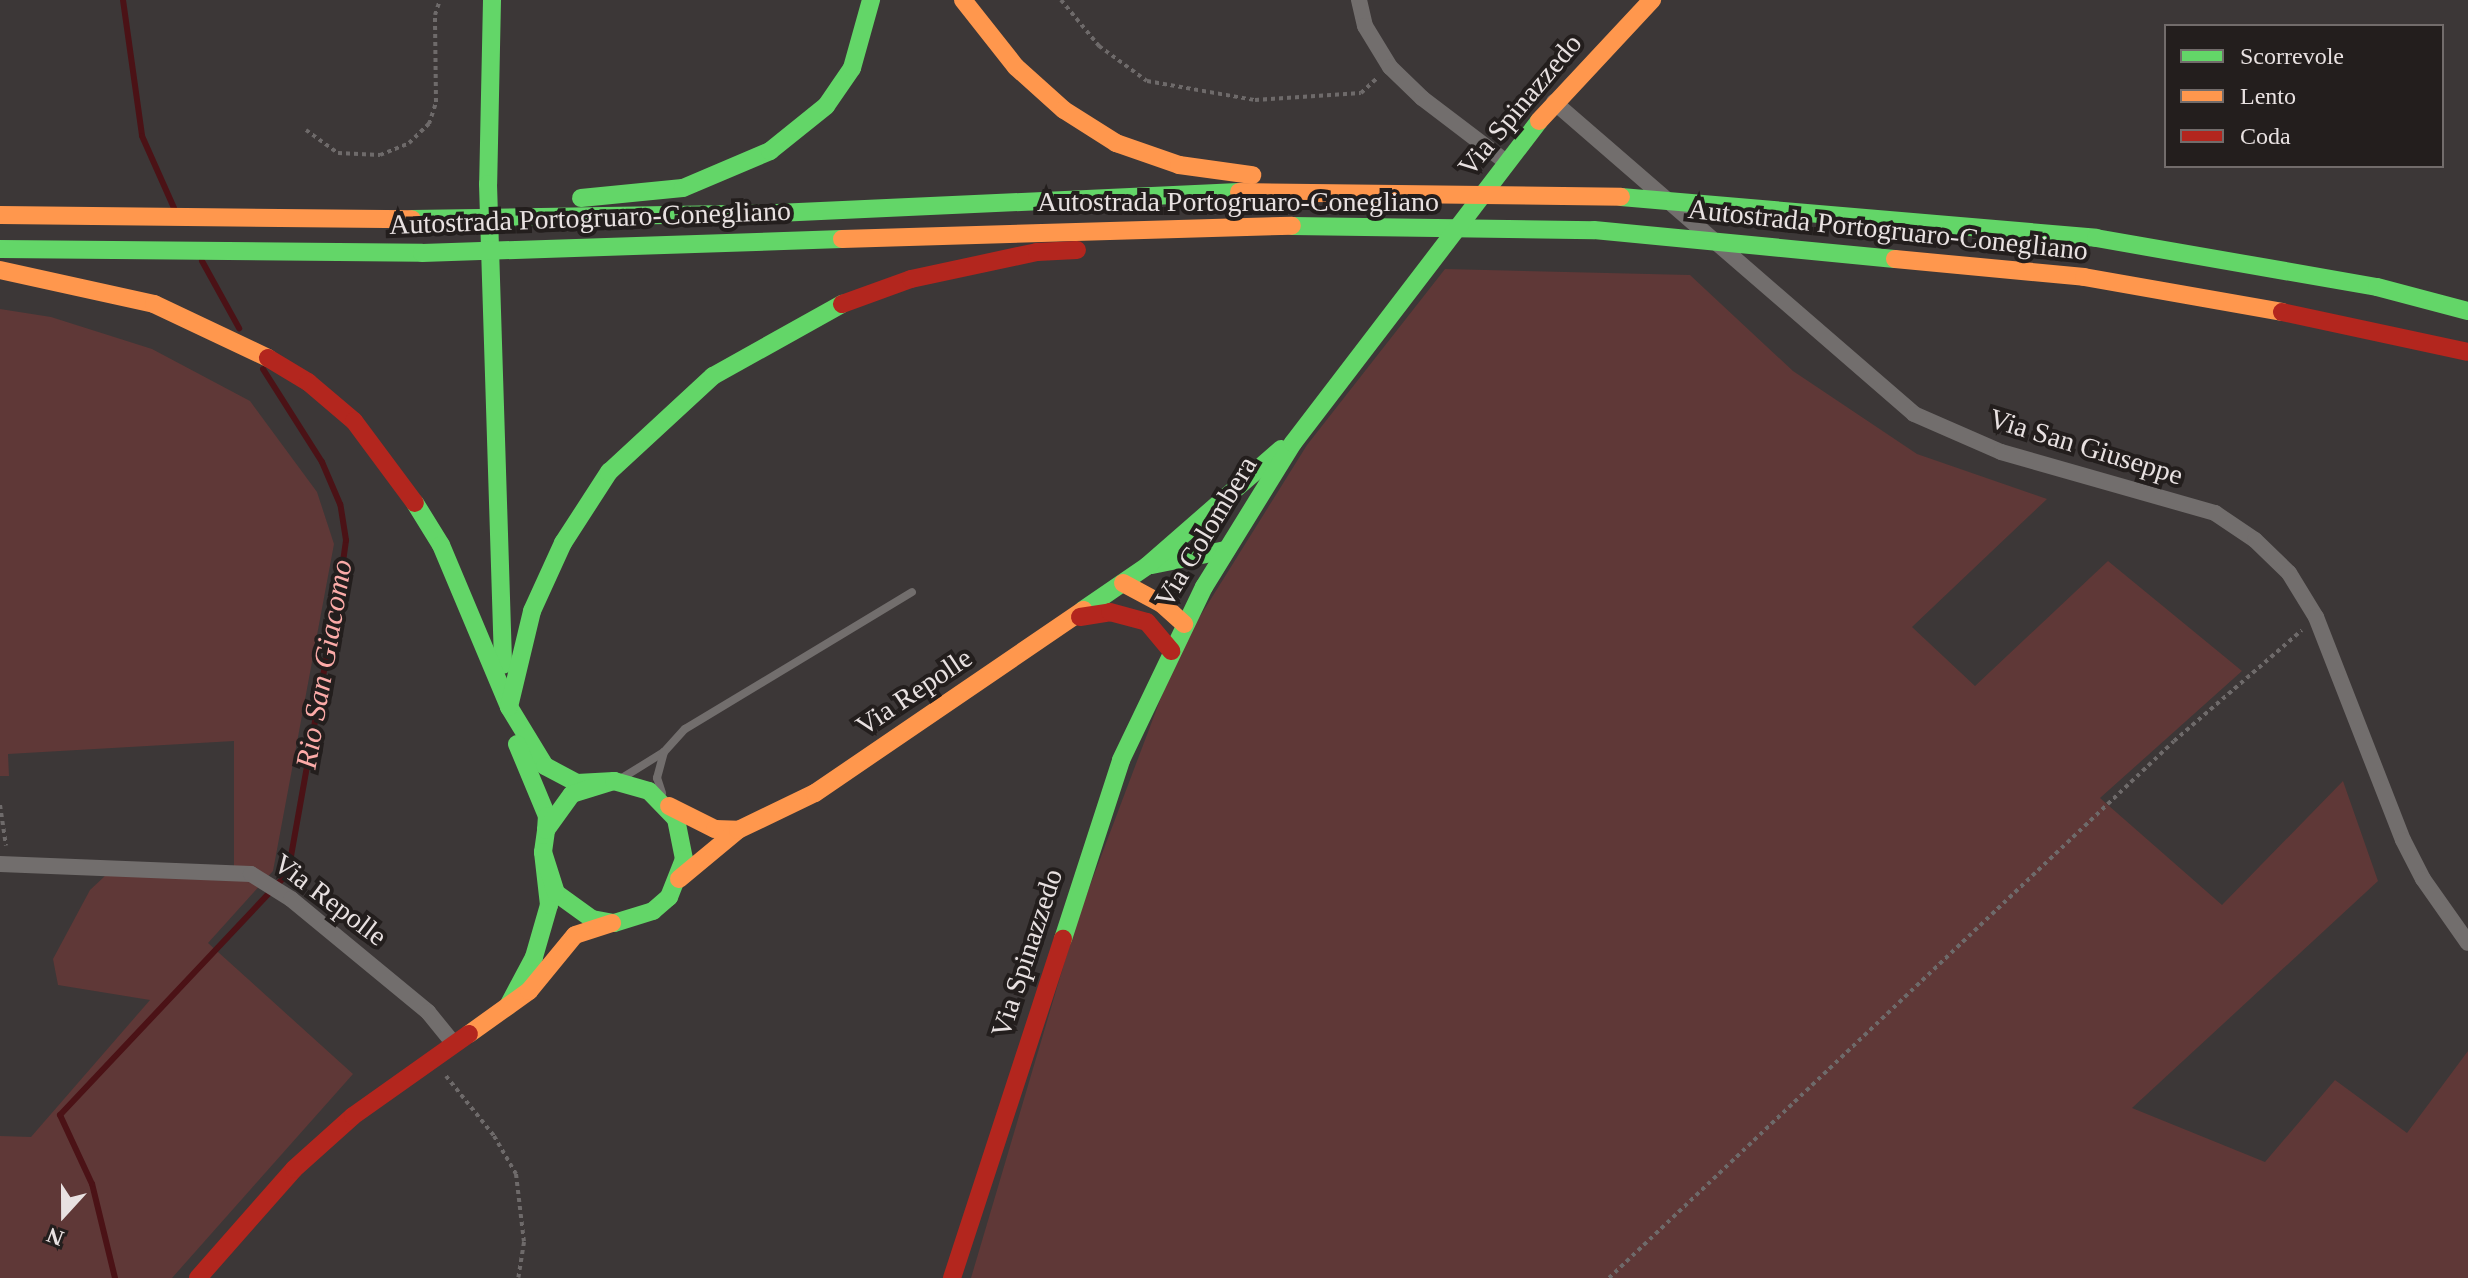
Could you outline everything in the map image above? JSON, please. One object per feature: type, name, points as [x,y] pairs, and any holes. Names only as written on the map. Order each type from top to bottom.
[{"type":"main road","points":[[492,0],[488,184],[500,644],[509,707],[521,758],[547,816],[546,830]]},
{"type":"main road","points":[[542,208],[683,188],[770,151],[826,106],[852,68],[871,0]]},
{"type":"main road","points":[[963,0],[1016,67],[1064,110],[1116,143],[1179,165],[1235,175],[1527,178],[1649,197]]},
{"type":"main road","name":"Via Spinazzedo","points":[[1293,443],[1554,102],[1652,0]]},
{"type":"main road","name":"Autostrada Portogruaro-Conegliano","points":[[0,215],[316,221],[442,210],[542,208],[777,213],[1201,192],[1649,197],[2096,238],[2377,287],[2468,311]]},
{"type":"main road","points":[[509,707],[532,611],[563,543],[609,472],[713,376],[824,310],[911,279],[1037,252],[1167,244],[1265,226]]},
{"type":"main road","name":"Autostrada Portogruaro-Conegliano","points":[[0,249],[224,254],[449,252],[1265,226],[1594,230],[2084,277],[2375,329],[2468,352]]},
{"type":"main road","points":[[0,270],[154,304],[211,328],[287,370],[354,421],[391,466],[441,545],[509,707],[545,766],[577,783],[632,783],[686,818],[738,830]]},
{"type":"main road","name":"Via Colombera","points":[[1171,651],[1226,550],[1293,443]]},
{"type":"main road","name":"Via Repolle","points":[[198,1278],[294,1169],[353,1116],[529,991],[575,935],[653,911],[679,879],[738,830],[815,793],[1075,617],[1147,566],[1213,513],[1263,462],[1293,443]]},
{"type":"main road","name":"Via Repolle","points":[[1147,566],[1226,550]]},
{"type":"main road","points":[[1123,583],[1162,604],[1184,624]]},
{"type":"main road","name":"Via Repolle","points":[[1075,617],[1110,612],[1147,622],[1171,651]]},
{"type":"main road","name":"Via Spinazzedo","points":[[952,1278],[1121,760],[1171,651]]},
{"type":"main road","name":"Via Repolle","points":[[508,1006],[534,957],[549,905],[543,852],[546,830],[572,794],[614,781]]},
{"type":"main road","points":[[664,802],[683,838],[679,879]]},
{"type":"main road","name":"Via Repolle","points":[[543,852],[556,893],[592,919],[614,923]]},
{"type":"street","points":[[1359,0],[1365,26],[1390,67],[1422,98],[1506,162]]},
{"type":"street","name":"Via San Giuseppe","points":[[1554,102],[1914,414],[2001,452],[2215,513],[2255,540],[2289,573],[2316,617],[2403,840],[2423,879],[2468,943]]},
{"type":"street","name":"Via Repolle","points":[[4,864],[251,874],[291,899],[428,1012],[453,1043]]},
{"type":"lane","points":[[614,781],[664,752],[685,729],[912,592]]},
{"type":"lane","points":[[664,752],[657,778],[664,802]]},
{"type":"path","points":[[306,130],[338,153],[380,155],[409,143],[429,124],[436,102],[435,15],[440,0]]},
{"type":"path","points":[[1061,0],[1099,46],[1147,81],[1198,93],[1255,100],[1361,93],[1390,67]]},
{"type":"path","points":[[1609,1278],[2163,751],[2316,617]]},
{"type":"path","points":[[0,805],[4,864]]},
{"type":"path","points":[[431,1059],[494,1136],[516,1174],[524,1242],[518,1278]]},
{"type":"shaded area","points":[[1445,269],[1690,275],[1793,371],[1917,454],[2047,499],[1912,627],[1975,686],[2108,561],[2242,671],[2100,798],[2222,905],[2343,781],[2378,881],[2132,1108],[2265,1162],[2335,1080],[2407,1133],[2468,1051],[2468,1278],[971,1278],[1077,920],[1179,650],[1307,445]]},
{"type":"shaded area","points":[[0,309],[51,317],[152,349],[250,401],[317,492],[334,544],[273,871],[208,943],[353,1074],[172,1278],[0,1278],[0,1136],[31,1137],[150,1000],[58,985],[53,959],[90,890],[106,875],[234,881],[234,741],[8,754],[9,776],[0,776]]},
{"type":"waterway","name":"Rio San Giacomo","points":[[123,0],[142,136],[174,208]]},
{"type":"waterway","name":"Rio San Giacomo","points":[[202,261],[239,328]]},
{"type":"waterway","name":"Rio San Giacomo","points":[[115,1278],[92,1184],[60,1115],[288,873],[341,576],[346,540],[340,504],[322,462],[263,369]]},
{"type":"traffic: fast","points":[[492,0],[488,184],[503,665]]},
{"type":"traffic: fast","points":[[581,198],[683,188],[770,151],[826,106],[852,68],[871,0]]},
{"type":"traffic: fast","points":[[1063,939],[1121,760],[1204,587],[1293,443],[1539,121]]},
{"type":"traffic: fast","points":[[412,219],[777,213],[1239,192]]},
{"type":"traffic: fast","points":[[1621,197],[2096,238],[2377,287],[2468,311]]},
{"type":"traffic: fast","points":[[1292,226],[1594,230],[1895,259]]},
{"type":"traffic: fast","points":[[0,249],[422,253],[842,239]]},
{"type":"traffic: fast","points":[[509,707],[532,611],[563,543],[609,472],[713,376],[842,304]]},
{"type":"traffic: fast","points":[[1083,610],[1147,566],[1281,449]]},
{"type":"traffic: fast","points":[[415,503],[441,545],[509,707],[545,766],[577,783],[614,781]]},
{"type":"traffic: fast","points":[[1152,565],[1226,550]]},
{"type":"traffic: fast","points":[[517,744],[547,816],[546,830]]},
{"type":"traffic: fast","points":[[508,1006],[534,957],[549,905],[543,852],[546,830],[572,794],[614,781],[649,791],[676,819],[684,859],[669,897],[653,911],[614,923],[592,919],[556,893],[543,852]]},
{"type":"traffic: slow","points":[[963,0],[1016,67],[1064,110],[1116,143],[1179,165],[1252,175]]},
{"type":"traffic: slow","points":[[1539,121],[1652,0]]},
{"type":"traffic: slow","points":[[1239,192],[1621,197]]},
{"type":"traffic: slow","points":[[0,215],[412,219]]},
{"type":"traffic: slow","points":[[842,239],[1292,226]]},
{"type":"traffic: slow","points":[[1895,259],[2084,277],[2282,312]]},
{"type":"traffic: slow","points":[[0,270],[154,304],[268,358]]},
{"type":"traffic: slow","points":[[1123,583],[1162,604],[1184,624]]},
{"type":"traffic: slow","points":[[679,879],[738,830],[815,793],[1083,610]]},
{"type":"traffic: slow","points":[[669,806],[715,829],[738,830]]},
{"type":"traffic: slow","points":[[469,1034],[529,991],[575,935],[612,923]]},
{"type":"traffic: jam","points":[[842,304],[911,279],[1037,252],[1077,250]]},
{"type":"traffic: jam","points":[[2282,312],[2468,352]]},
{"type":"traffic: jam","points":[[268,358],[308,382],[354,421],[415,503]]},
{"type":"traffic: jam","points":[[1080,617],[1110,612],[1147,622],[1171,651]]},
{"type":"traffic: jam","points":[[952,1278],[1063,939]]},
{"type":"traffic: jam","points":[[198,1278],[294,1169],[353,1116],[469,1034]]}]
